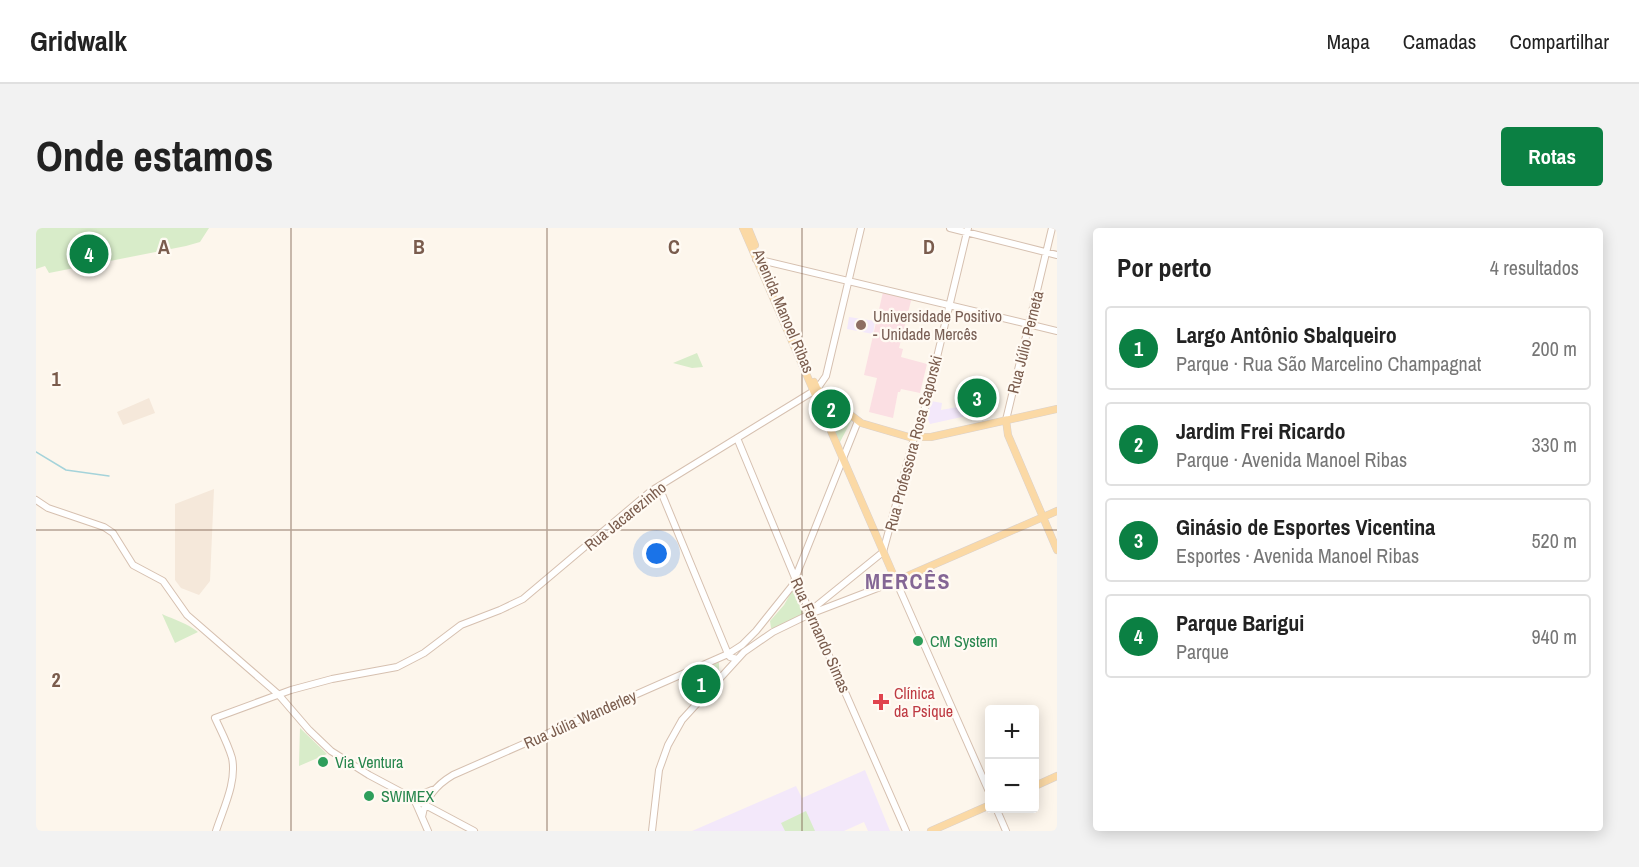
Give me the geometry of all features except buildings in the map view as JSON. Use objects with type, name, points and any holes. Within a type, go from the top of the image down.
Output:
[{"type":"main road","name":"Avenida Manoel Ribas","points":[[743,228],[759,259]]},
{"type":"main road","name":"Avenida Manoel Ribas","points":[[748,228],[815,390],[858,421],[914,438],[932,437],[1057,409]]},
{"type":"main road","points":[[861,228],[826,376],[815,390],[842,457],[985,783]]},
{"type":"main road","points":[[950,228],[967,230],[1057,255]]},
{"type":"main road","name":"Rua Júlio Perneta","points":[[1006,420],[1052,228]]},
{"type":"main road","name":"Rua Professora Rosa Saporski","points":[[884,552],[914,438],[920,428],[967,230]]},
{"type":"main road","points":[[759,259],[1057,331]]},
{"type":"main road","name":"Rua Jacarezinho","points":[[216,831],[231,786],[233,766],[230,751],[215,718],[278,694],[332,679],[392,669],[410,662],[461,624],[500,610],[531,594],[646,495],[815,390]]},
{"type":"main road","points":[[1006,420],[1008,435],[1057,550]]},
{"type":"main road","name":"Rua Júlia Wanderley","points":[[413,798],[434,789],[462,770],[728,654],[742,645],[787,595],[858,421]]},
{"type":"main road","name":"Rua Fernando Simas","points":[[737,438],[810,614],[906,831]]},
{"type":"main road","points":[[659,487],[728,654],[737,659]]},
{"type":"main road","points":[[36,500],[48,508],[104,527],[113,533],[133,565],[163,581],[187,615],[278,694],[309,730],[331,751],[369,775],[474,831]]},
{"type":"main road","points":[[652,831],[660,765],[668,745],[682,720],[737,659],[758,641],[810,614],[896,581],[1057,511]]},
{"type":"main road","points":[[810,614],[815,607],[884,552]]},
{"type":"main road","points":[[789,563],[796,564],[802,561]]},
{"type":"main road","points":[[787,595],[793,595],[805,601]]},
{"type":"main road","points":[[770,615],[766,628],[772,632]]},
{"type":"main road","points":[[719,658],[724,663],[726,671]]},
{"type":"main road","points":[[1039,784],[1057,776]]},
{"type":"main road","name":"Rua Júlia Wanderley","points":[[422,818],[425,804],[434,789]]},
{"type":"main road","points":[[413,798],[429,831]]},
{"type":"main road","points":[[931,831],[985,807]]},
{"type":"main road","points":[[998,813],[1006,831]]},
{"type":"shaded area","points":[[883,292],[912,297],[899,348],[903,349],[901,357],[927,364],[920,393],[901,389],[898,392],[893,418],[869,412],[877,378],[864,375]]},
{"type":"shaded area","name":"Universidade Positivo - Unidade Mercês","points":[[849,317],[875,321],[873,334],[847,329]]},
{"type":"shaded area","points":[[149,398],[155,413],[123,425],[117,412]]},
{"type":"shaded area","points":[[931,401],[942,403],[941,410],[963,406],[966,416],[930,424],[927,417]]},
{"type":"shaded area","points":[[214,489],[210,581],[199,595],[181,588],[175,580],[175,504]]},
{"type":"shaded area","points":[[865,770],[890,831],[868,831],[864,822],[844,831],[692,831],[796,786],[802,798]]},
{"type":"green space","points":[[36,228],[209,228],[200,242],[186,246],[49,273],[45,266],[36,269]]},
{"type":"green space","points":[[697,353],[703,367],[692,368],[673,363]]},
{"type":"green space","points":[[822,396],[851,421],[840,442],[820,397]]},
{"type":"green space","points":[[793,589],[803,614],[774,629],[771,628],[770,621],[784,605]]},
{"type":"green space","points":[[162,614],[185,624],[198,632],[175,643]]},
{"type":"green space","points":[[719,662],[719,671],[699,692],[691,677]]},
{"type":"green space","points":[[300,728],[327,754],[299,766]]},
{"type":"green space","points":[[806,811],[815,831],[785,831],[781,823]]},
{"type":"waterway","points":[[36,452],[66,470],[109,476]]},
{"type":"place","name":"Parque Barigui","points":[[89,254]]},
{"type":"place","name":"Universidade Positivo - Unidade Mercês","points":[[861,325]]},
{"type":"place","name":"Ginásio de Esportes Vicentina","points":[[977,398]]},
{"type":"place","name":"Jardim Frei Ricardo","points":[[831,409]]},
{"type":"place","name":"CM System","points":[[918,641]]},
{"type":"place","name":"Largo Antônio Sbalqueiro","points":[[701,684]]},
{"type":"place","name":"Clínica da Psique","points":[[881,702]]},
{"type":"place","name":"Via Ventura","points":[[323,762]]},
{"type":"place","name":"SWIMEX","points":[[369,796]]},
{"type":"district","name":"MERCÊS","points":[[908,581]]}]
